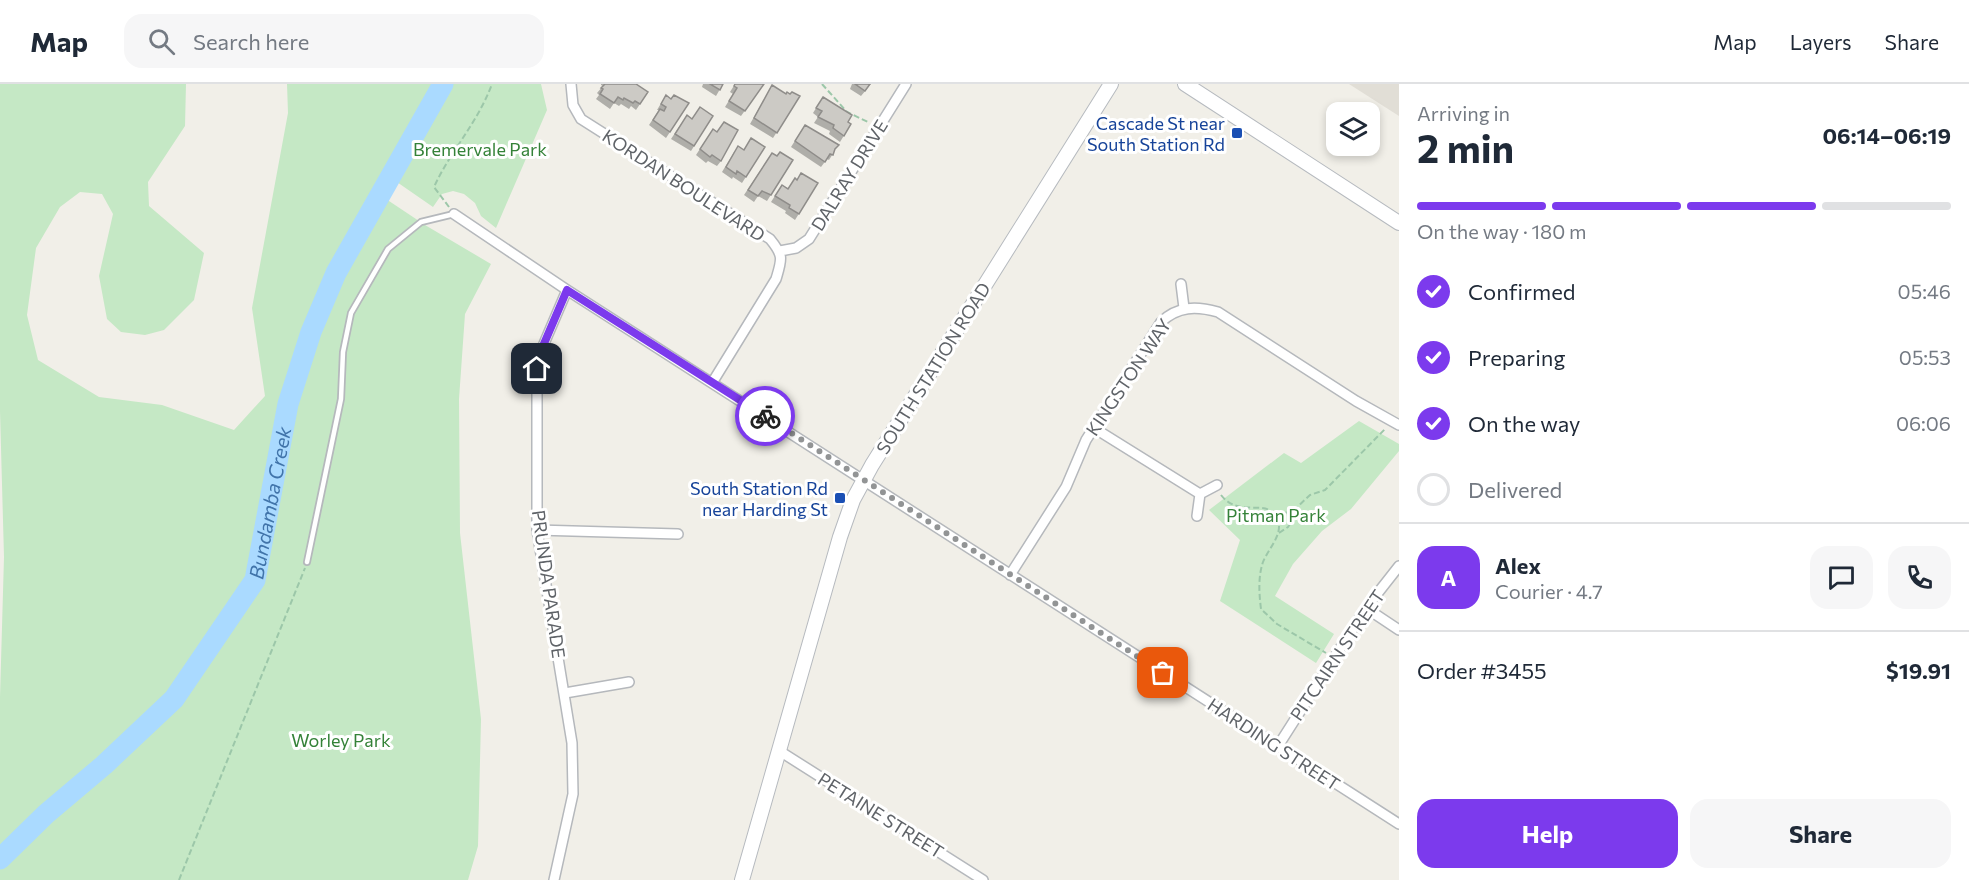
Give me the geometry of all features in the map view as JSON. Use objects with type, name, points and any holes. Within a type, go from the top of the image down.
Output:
[{"type":"main road","name":"SOUTH STATION ROAD","points":[[742,880],[840,537],[853,500],[1111,84]]},
{"type":"main road","points":[[1185,84],[1399,223]]},
{"type":"street","name":"KORDAN BOULEVARD","points":[[571,84],[573,105],[581,119],[770,239],[780,251],[780,264],[776,279],[712,383]]},
{"type":"street","name":"DALRAY DRIVE","points":[[780,251],[796,248],[809,239],[906,84]]},
{"type":"street","name":"HARDING STREET","points":[[454,214],[567,290],[1399,824]]},
{"type":"street","points":[[1181,284],[1184,309]]},
{"type":"street","name":"PRUNDA PARADE","points":[[554,880],[573,794],[572,743],[537,530],[537,369],[540,353],[567,290]]},
{"type":"street","name":"KINGSTON WAY","points":[[1010,575],[1066,487],[1086,440],[1161,322],[1170,314],[1196,307],[1218,312],[1356,401],[1395,423]]},
{"type":"street","points":[[1094,428],[1200,494]]},
{"type":"street","points":[[1200,494],[1217,485]]},
{"type":"street","points":[[1197,516],[1200,494]]},
{"type":"street","points":[[537,530],[678,534]]},
{"type":"street","name":"PITCAIRN STREET","points":[[1278,746],[1366,608],[1399,567]]},
{"type":"street","points":[[1366,608],[1399,630]]},
{"type":"street","points":[[565,693],[628,682]]},
{"type":"street","name":"PETAINE STREET","points":[[778,750],[983,880]]},
{"type":"lane","points":[[307,562],[341,399],[343,352],[351,313],[388,249],[421,222],[454,214]]},
{"type":"path","points":[[454,214],[434,187],[476,119],[492,84]]},
{"type":"path","points":[[822,84],[848,112],[878,127]]},
{"type":"path","points":[[1276,515],[1283,515],[1295,509],[1310,495],[1325,490],[1395,423]]},
{"type":"path","points":[[1200,494],[1217,490],[1226,502],[1233,506],[1245,509],[1260,507],[1270,510],[1276,515],[1279,533]]},
{"type":"path","points":[[1295,509],[1296,515],[1288,527],[1279,533],[1263,562],[1259,588],[1261,609],[1277,624],[1321,649],[1332,659]]},
{"type":"path","points":[[179,880],[307,562]]},
{"type":"shaded area","points":[[1349,84],[1399,84],[1399,116]]},
{"type":"green space","points":[[0,84],[186,84],[185,126],[148,182],[149,206],[204,253],[194,300],[164,330],[145,335],[121,332],[107,319],[99,276],[113,214],[102,194],[80,192],[60,207],[36,248],[27,315],[38,360],[99,397],[162,405],[234,430],[265,396],[252,308],[288,113],[287,84],[541,84],[547,110],[496,228],[481,216],[475,203],[464,194],[453,191],[442,194],[433,207],[394,180],[386,199],[491,264],[465,314],[459,399],[460,533],[481,719],[478,846],[468,880],[0,880],[0,697],[4,557],[0,411]]},
{"type":"green space","name":"Pitman Park","points":[[1359,421],[1399,444],[1399,451],[1351,509],[1322,531],[1293,564],[1275,596],[1334,634],[1316,663],[1220,601],[1240,540],[1209,510],[1284,453],[1301,463]]},
{"type":"building","points":[[605,84],[636,84],[648,92],[640,104],[618,97],[614,103],[600,94]]},
{"type":"building","points":[[710,84],[723,84],[720,90]]},
{"type":"building","points":[[735,84],[764,84],[745,111],[729,101],[737,88]]},
{"type":"building","points":[[855,84],[870,84],[865,91]]},
{"type":"building","points":[[772,85],[786,94],[792,92],[800,96],[777,133],[754,118]]},
{"type":"building","points":[[666,95],[671,99],[674,95],[689,103],[670,132],[653,120],[660,109],[664,111],[666,107],[661,104]]},
{"type":"building","points":[[823,97],[852,115],[848,122],[851,124],[844,136],[833,128],[834,125],[818,117],[822,111],[816,108]]},
{"type":"building","points":[[700,107],[713,116],[694,146],[675,134],[687,115],[692,119]]},
{"type":"building","points":[[724,122],[738,130],[721,161],[712,155],[710,157],[700,149],[713,129],[717,132]]},
{"type":"building","points":[[805,125],[839,145],[825,162],[795,141]]},
{"type":"building","points":[[751,138],[765,147],[746,177],[726,167],[738,146],[744,150]]},
{"type":"building","points":[[780,152],[793,160],[771,195],[762,191],[758,196],[748,190],[772,153],[777,156]]},
{"type":"building","points":[[801,173],[818,183],[799,214],[775,196],[782,185],[788,189]]},
{"type":"waterway","name":"Bundamba Creek","points":[[0,859],[46,814],[104,765],[174,699],[255,580],[288,404],[311,332],[336,273],[443,84]]},
{"type":"way so far","points":[[765,416],[1163,673]]},
{"type":"place","name":"Cascade St near South Station Rd","points":[[1237,133]]},
{"type":"place","name":"South Station Rd near Harding St","points":[[840,498]]},
{"type":"route","points":[[537,369],[540,353],[567,290],[765,416]]},
{"type":"park label","name":"Bremervale Park","points":[[480,149]]},
{"type":"park label","name":"Worley Park","points":[[341,740]]}]
